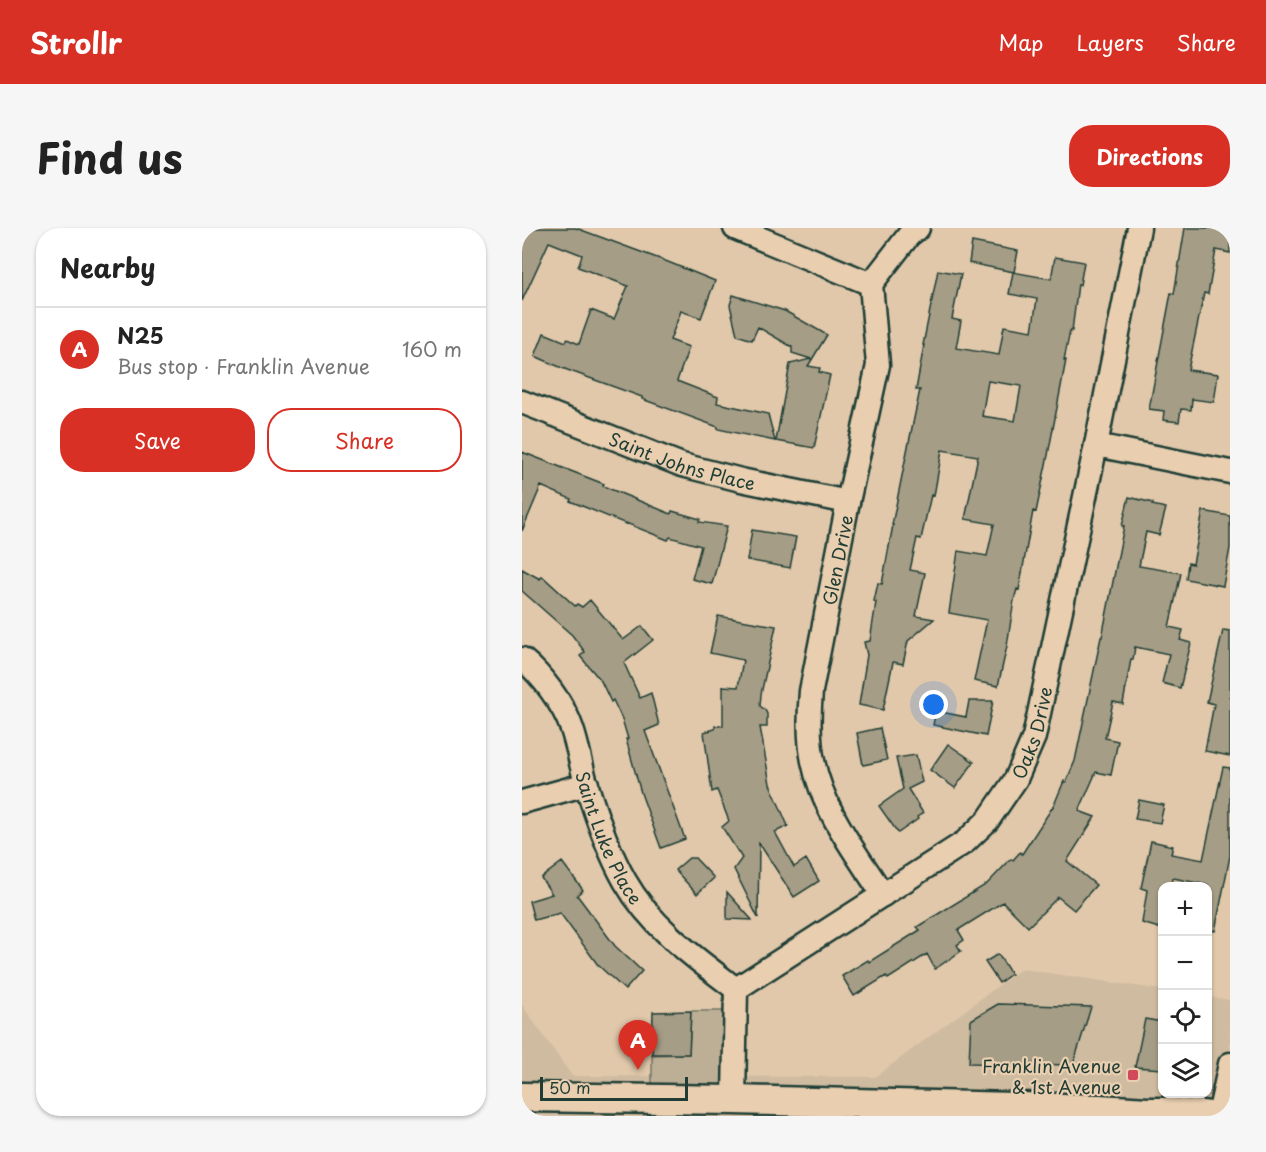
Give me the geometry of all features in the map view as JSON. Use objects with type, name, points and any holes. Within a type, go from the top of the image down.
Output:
[{"type":"main road","points":[[522,1097],[1099,1108],[1210,1116]]},
{"type":"street","points":[[735,228],[871,284],[909,235],[918,228]]},
{"type":"street","name":"Oaks Drive","points":[[736,989],[965,842],[988,820],[1016,779],[1034,737],[1139,228]]},
{"type":"street","name":"Glen Drive","points":[[871,284],[878,365],[811,691],[809,721],[813,761],[825,800],[835,821],[883,895]]},
{"type":"street","name":"Saint Johns Place","points":[[522,402],[682,465],[741,480],[849,502]]},
{"type":"street","points":[[1096,445],[1230,472]]},
{"type":"street","name":"Saint Luke Place","points":[[522,659],[548,685],[565,714],[572,729],[586,784],[601,826],[617,865],[636,899],[684,950],[736,989]]},
{"type":"street","points":[[522,802],[586,784]]},
{"type":"street","points":[[734,1100],[736,989]]},
{"type":"street","points":[[1219,1116],[1230,1064]]},
{"type":"shaded area","points":[[1021,969],[1158,989],[1158,1098],[1212,1098],[1212,998],[1230,1000],[1230,1116],[522,1116],[522,1005],[572,1076],[875,1077]]},
{"type":"shaded area","points":[[691,1011],[736,1011],[734,1100],[652,1099],[652,1055],[689,1054]]},
{"type":"building","points":[[522,228],[576,228],[715,281],[701,318],[681,311],[670,340],[689,347],[677,381],[718,397],[717,403],[768,414],[775,441],[718,429],[718,427],[535,356],[544,333],[566,342],[567,339],[579,344],[591,310],[614,319],[628,286],[578,267],[582,255],[549,242],[522,301]]},
{"type":"building","points":[[1185,228],[1230,228],[1230,253],[1216,250],[1208,294],[1204,293],[1188,370],[1218,374],[1214,402],[1192,399],[1191,410],[1181,409],[1179,422],[1163,420],[1164,411],[1149,409],[1171,293],[1174,294]]},
{"type":"building","points":[[972,242],[1018,251],[1014,272],[969,263]]},
{"type":"building","points":[[1055,257],[1084,262],[1080,285],[1078,284],[1072,331],[1070,331],[1064,360],[1066,360],[1048,455],[1036,512],[1033,511],[998,686],[974,681],[987,620],[949,613],[958,551],[987,556],[994,524],[965,519],[978,456],[942,450],[934,496],[931,495],[921,539],[917,538],[910,570],[925,573],[916,616],[934,619],[908,641],[903,664],[893,662],[883,710],[859,705],[867,655],[864,642],[870,641],[876,602],[874,601],[878,583],[882,584],[920,390],[916,390],[938,270],[961,274],[952,319],[961,321],[956,348],[999,355],[1004,326],[1032,331],[1037,299],[1009,294],[1013,272],[1051,279]],"holes":[[[988,381],[1021,386],[1015,421],[982,416]]]},
{"type":"building","points":[[733,295],[785,311],[827,335],[808,366],[820,368],[819,372],[830,375],[814,448],[776,441],[790,364],[811,359],[792,353],[792,347],[758,327],[752,340],[737,335],[730,305]]},
{"type":"building","points":[[522,452],[604,484],[603,486],[671,514],[672,511],[700,519],[699,522],[727,526],[712,584],[692,579],[701,546],[670,537],[668,540],[570,501],[571,499],[541,486],[522,531]]},
{"type":"building","points":[[1129,497],[1166,508],[1159,535],[1146,532],[1139,566],[1181,573],[1169,627],[1183,630],[1180,640],[1191,643],[1180,688],[1162,683],[1169,654],[1135,647],[1123,704],[1113,702],[1105,738],[1118,741],[1111,775],[1096,772],[1079,811],[1095,817],[1067,861],[1096,885],[1074,910],[1058,897],[1028,927],[1003,902],[958,930],[964,940],[957,945],[961,951],[935,969],[927,954],[888,979],[886,976],[854,996],[842,976],[920,930],[917,927],[987,884],[1011,859],[1013,860],[1020,852],[1022,854],[1054,805],[1075,761]]},
{"type":"building","points":[[1203,511],[1230,516],[1230,548],[1223,586],[1186,579],[1188,563],[1193,564]]},
{"type":"building","points":[[752,530],[796,537],[790,568],[747,560]]},
{"type":"building","points":[[522,569],[540,579],[542,576],[575,606],[577,604],[582,607],[590,600],[623,640],[642,626],[653,640],[624,663],[640,698],[651,693],[659,725],[645,731],[685,839],[661,848],[641,793],[622,719],[613,700],[611,702],[601,681],[580,656],[585,652],[572,635],[522,591]]},
{"type":"building","points":[[718,616],[776,626],[760,706],[767,714],[767,727],[760,727],[770,784],[788,826],[775,832],[794,867],[806,859],[819,881],[794,897],[759,843],[758,918],[734,869],[742,858],[722,827],[729,821],[717,790],[712,792],[704,732],[715,729],[715,726],[723,726],[723,686],[738,687],[743,660],[710,653]]},
{"type":"building","points":[[1223,630],[1230,631],[1230,756],[1205,751],[1214,704],[1207,702]]},
{"type":"building","points":[[969,701],[993,701],[986,736],[933,725],[936,711],[966,717]]},
{"type":"building","points":[[880,728],[887,760],[863,765],[857,733]]},
{"type":"building","points":[[948,744],[974,762],[955,788],[930,770]]},
{"type":"building","points":[[916,755],[922,782],[908,789],[923,813],[898,833],[879,806],[903,789],[896,758]]},
{"type":"building","points":[[1223,767],[1230,768],[1230,856],[1215,931],[1212,931],[1212,882],[1193,882],[1173,878],[1172,882],[1158,882],[1158,928],[1142,923],[1147,890],[1141,888],[1151,841],[1173,846],[1171,854],[1203,860]]},
{"type":"building","points":[[1139,800],[1164,805],[1160,823],[1135,819]]},
{"type":"building","points":[[689,858],[695,858],[714,878],[697,894],[675,870]]},
{"type":"building","points":[[562,862],[583,890],[577,895],[615,946],[642,971],[625,990],[598,965],[560,913],[534,920],[529,901],[552,894],[541,878]]},
{"type":"building","points":[[727,892],[752,920],[727,919]]},
{"type":"building","points":[[998,954],[1011,974],[999,983],[985,962]]},
{"type":"building","points":[[998,1004],[1091,1007],[1073,1065],[969,1063],[971,1020]]},
{"type":"building","points":[[691,1011],[689,1054],[652,1054],[653,1012]]},
{"type":"building","points":[[1145,1019],[1158,1021],[1158,1069],[1135,1067]]},
{"type":"place","name":"N25","points":[[638,1070]]},
{"type":"place","name":"Franklin Avenue & 1st Avenue","points":[[1133,1075]]}]
